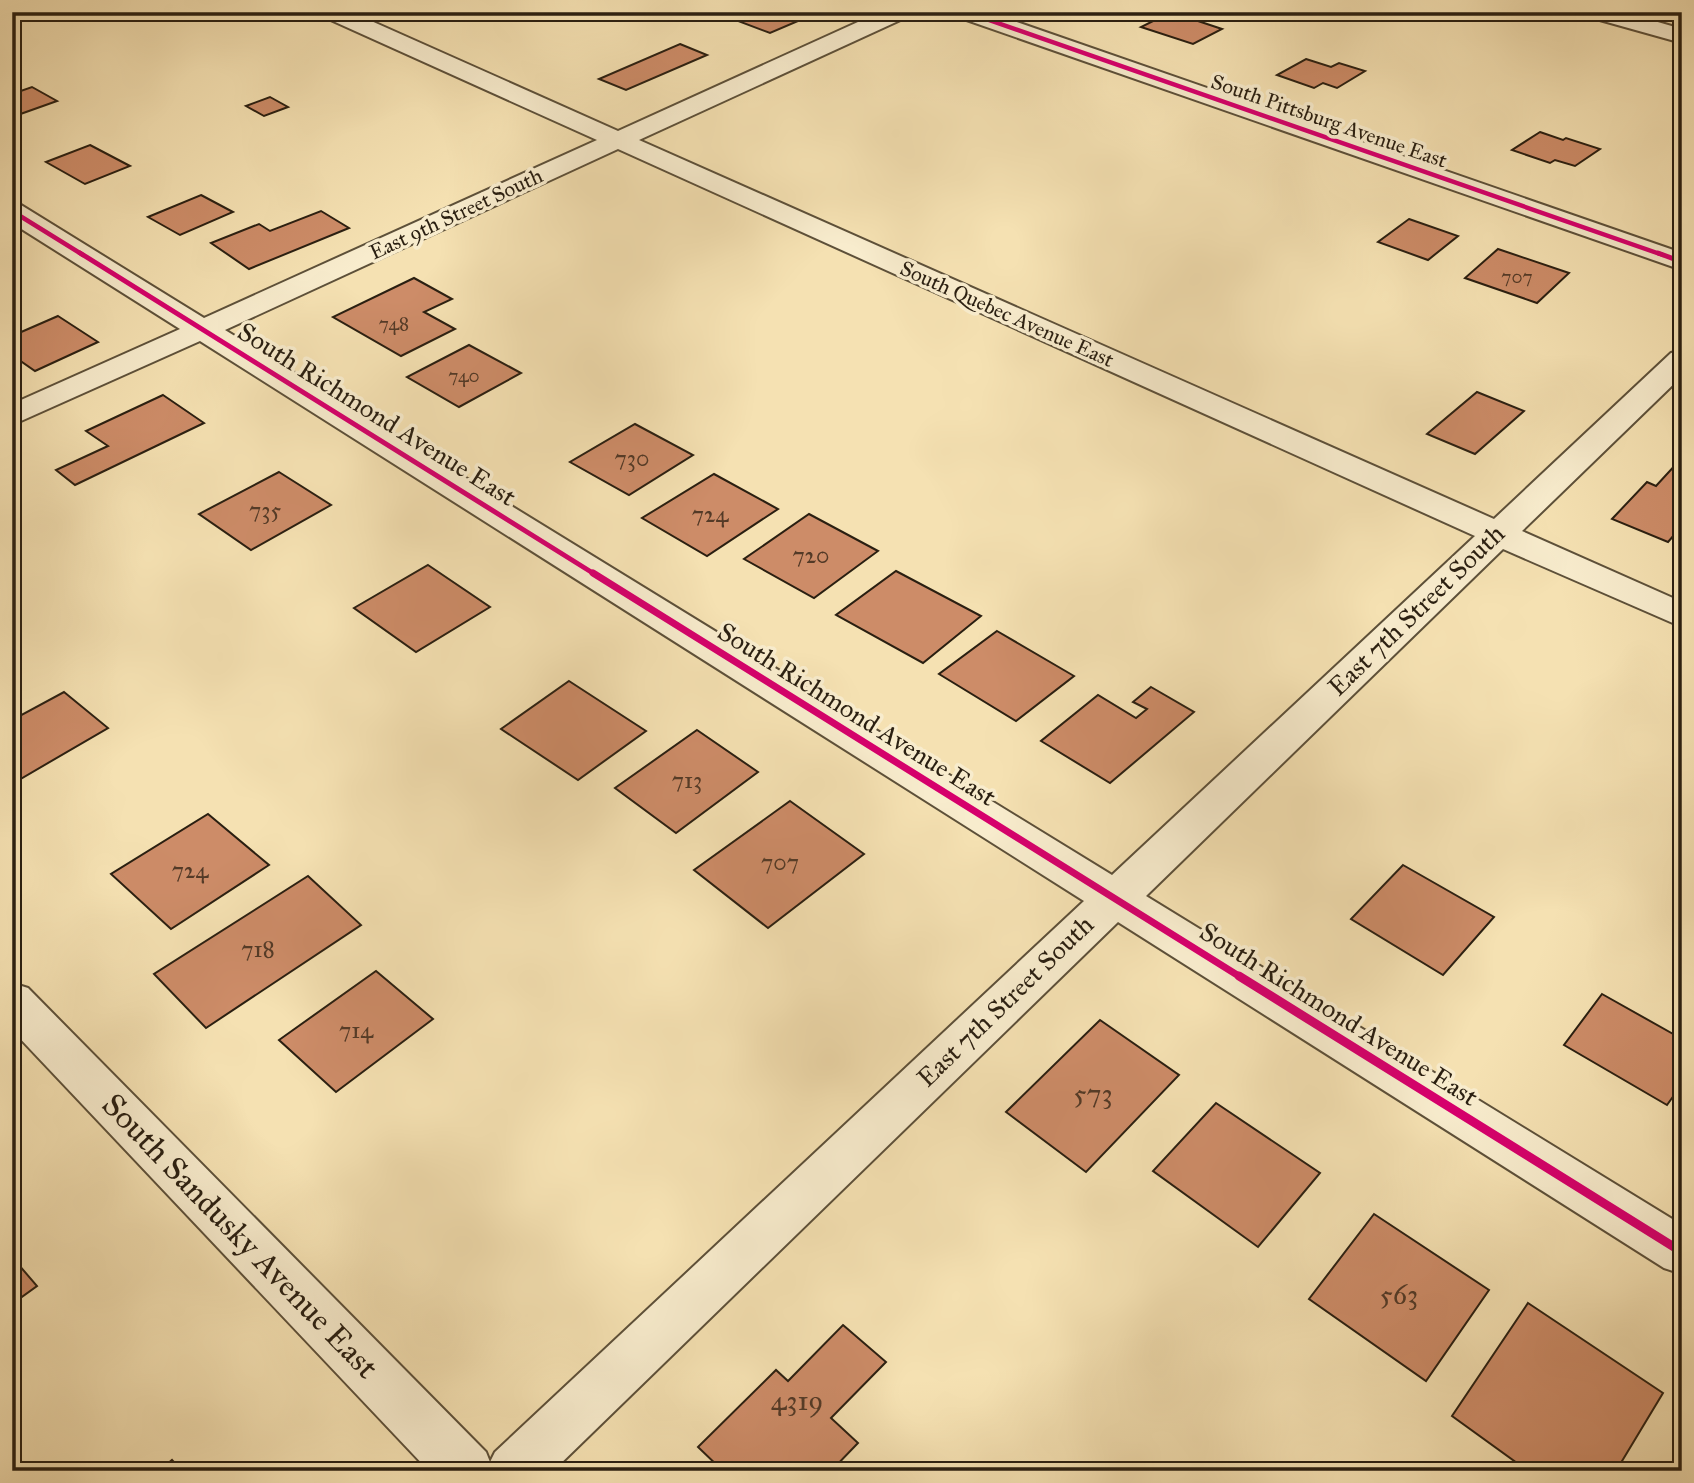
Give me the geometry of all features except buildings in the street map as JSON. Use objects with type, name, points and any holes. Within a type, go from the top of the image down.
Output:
[{"type":"street","name":"South Quebec Avenue East","points":[[332,12],[1682,615]]},
{"type":"street","name":"East 9th Street South","points":[[12,416],[900,12]]},
{"type":"street","name":"South Pittsburg Avenue East","points":[[966,12],[1682,262]]},
{"type":"street","points":[[1597,12],[1682,36]]},
{"type":"street","name":"South Richmond Avenue East","points":[[12,211],[1682,1252]]},
{"type":"street","name":"East 7th Street South","points":[[513,1471],[1112,898],[1682,359]]},
{"type":"street","name":"South Sandusky Avenue East","points":[[12,1001],[467,1471]]},
{"type":"cycle path","points":[[966,12],[1682,262]]},
{"type":"cycle path","points":[[12,211],[1682,1252]]}]
